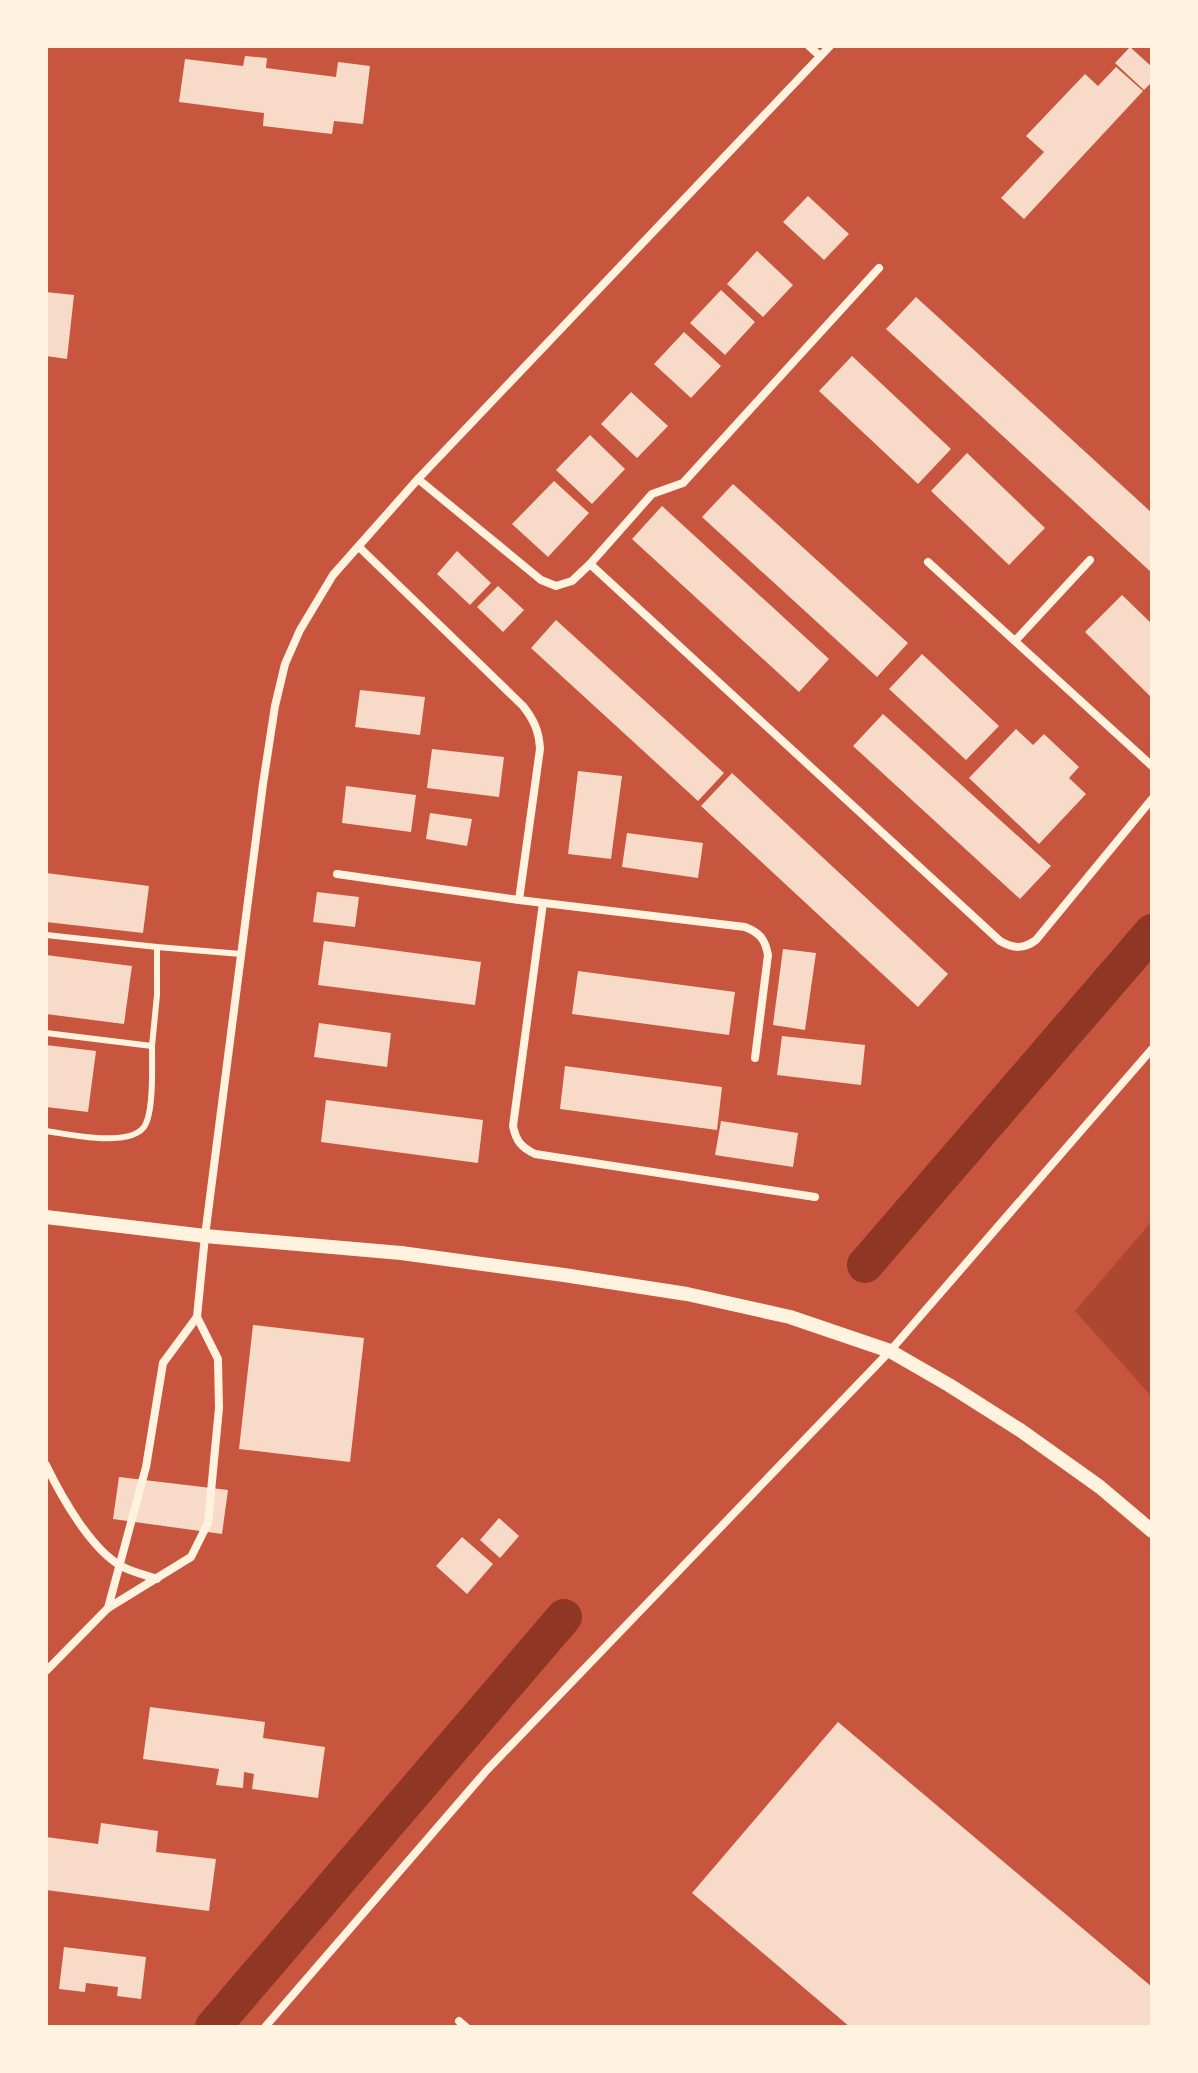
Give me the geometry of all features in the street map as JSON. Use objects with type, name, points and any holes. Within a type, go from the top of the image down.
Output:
[{"type":"street","points":[[809,46],[820,56]]},
{"type":"street","points":[[108,1608],[146,1467],[163,1363],[197,1317],[263,784],[285,664],[300,630],[333,575],[418,479],[830,46]]},
{"type":"street","points":[[418,479],[548,584],[556,586],[572,581],[652,494],[683,483],[879,268]]},
{"type":"street","points":[[359,547],[533,718],[539,733],[540,749],[519,900]]},
{"type":"street","points":[[1015,641],[1090,560]]},
{"type":"street","points":[[928,562],[1152,766]]},
{"type":"street","points":[[590,564],[1009,946],[1018,948],[1036,940],[1152,799]]},
{"type":"street","points":[[337,874],[745,927],[757,932],[766,942],[768,955],[755,1058]]},
{"type":"street","points":[[543,903],[513,1126],[515,1138],[523,1148],[535,1154],[815,1197]]},
{"type":"street","points":[[265,2027],[487,1770],[890,1351],[1152,1049]]},
{"type":"street","points":[[46,1217],[205,1236],[401,1253],[687,1294],[790,1317],[890,1351],[949,1385],[1020,1430],[1100,1487],[1152,1531]]},
{"type":"street","points":[[46,1671],[108,1608],[191,1557],[208,1523],[219,1408],[218,1359],[197,1317]]},
{"type":"street","points":[[46,1465],[57,1488],[92,1540],[120,1565],[157,1579]]},
{"type":"lane","points":[[46,935],[241,954]]},
{"type":"lane","points":[[46,1131],[92,1138],[129,1137],[144,1127],[151,1100],[157,947]]},
{"type":"lane","points":[[46,1033],[152,1046]]},
{"type":"shaded area","points":[[1152,1221],[1152,1397],[1075,1311]]},
{"type":"building","points":[[1130,47],[1152,67],[1152,82],[1144,90],[1115,63]]},
{"type":"building","points":[[245,56],[267,58],[266,68],[336,77],[338,62],[370,66],[363,124],[334,121],[332,134],[263,126],[264,113],[179,102],[185,59],[243,66]]},
{"type":"building","points":[[1116,67],[1143,91],[1024,219],[1001,198],[1044,152],[1026,136],[1085,74],[1098,86]]},
{"type":"building","points":[[808,196],[849,234],[824,260],[783,222]]},
{"type":"building","points":[[757,251],[793,285],[763,317],[727,284]]},
{"type":"building","points":[[721,290],[755,322],[725,355],[690,323]]},
{"type":"building","points":[[46,292],[74,295],[67,359],[46,356]]},
{"type":"building","points":[[916,297],[1152,513],[1152,573],[886,329]]},
{"type":"building","points":[[684,332],[721,366],[691,398],[654,364]]},
{"type":"building","points":[[852,356],[951,449],[918,484],[819,391]]},
{"type":"building","points":[[631,392],[668,426],[637,458],[601,424]]},
{"type":"building","points":[[590,435],[625,469],[592,504],[556,470]]},
{"type":"building","points":[[967,453],[1045,528],[1009,565],[931,491]]},
{"type":"building","points":[[554,481],[589,513],[548,557],[512,524]]},
{"type":"building","points":[[733,484],[908,643],[877,677],[702,517]]},
{"type":"building","points":[[662,506],[829,659],[799,692],[632,539]]},
{"type":"building","points":[[457,551],[491,583],[470,605],[437,574]]},
{"type":"building","points":[[498,586],[524,610],[503,632],[477,607]]},
{"type":"building","points":[[1122,595],[1152,624],[1152,698],[1085,632]]},
{"type":"building","points":[[556,620],[724,773],[698,801],[531,648]]},
{"type":"building","points":[[922,654],[999,726],[966,760],[889,689]]},
{"type":"building","points":[[360,690],[425,697],[420,735],[355,727]]},
{"type":"building","points":[[883,714],[1051,866],[1020,899],[853,746]]},
{"type":"building","points":[[1016,729],[1033,745],[1044,734],[1079,767],[1069,778],[1086,794],[1039,844],[969,778]]},
{"type":"building","points":[[432,749],[504,757],[499,797],[427,788]]},
{"type":"building","points":[[578,771],[622,776],[611,859],[568,854]]},
{"type":"building","points":[[732,773],[948,974],[918,1007],[701,806]]},
{"type":"building","points":[[346,786],[416,795],[411,832],[342,823]]},
{"type":"building","points":[[430,813],[472,819],[467,846],[426,839]]},
{"type":"building","points":[[627,833],[703,843],[698,878],[622,867]]},
{"type":"building","points":[[46,873],[149,886],[143,933],[46,922]]},
{"type":"building","points":[[317,892],[359,897],[355,927],[313,922]]},
{"type":"building","points":[[324,941],[481,962],[475,1005],[318,985]]},
{"type":"building","points":[[783,949],[816,953],[805,1030],[773,1025]]},
{"type":"building","points":[[46,955],[132,966],[124,1024],[46,1014]]},
{"type":"building","points":[[578,971],[735,992],[729,1035],[572,1014]]},
{"type":"building","points":[[319,1023],[391,1033],[387,1067],[314,1057]]},
{"type":"building","points":[[782,1036],[865,1045],[861,1085],[777,1075]]},
{"type":"building","points":[[46,1045],[96,1051],[88,1112],[46,1107]]},
{"type":"building","points":[[565,1066],[722,1087],[717,1130],[560,1109]]},
{"type":"building","points":[[326,1100],[483,1120],[478,1163],[321,1142]]},
{"type":"building","points":[[721,1121],[798,1133],[793,1167],[715,1155]]},
{"type":"building","points":[[253,1325],[364,1338],[350,1462],[239,1449]]},
{"type":"building","points":[[119,1477],[228,1490],[222,1534],[113,1519]]},
{"type":"building","points":[[499,1518],[519,1536],[500,1558],[480,1540]]},
{"type":"building","points":[[462,1537],[493,1564],[467,1594],[436,1566]]},
{"type":"building","points":[[150,1707],[265,1722],[263,1738],[325,1747],[318,1798],[252,1789],[254,1774],[244,1772],[243,1788],[216,1785],[219,1769],[143,1759]]},
{"type":"building","points":[[838,1722],[1152,1987],[1152,2027],[850,2027],[692,1893]]},
{"type":"building","points":[[101,1823],[158,1831],[156,1852],[216,1859],[209,1911],[46,1890],[46,1837],[98,1844]]},
{"type":"building","points":[[64,1947],[146,1957],[141,1999],[117,1996],[118,1987],[86,1983],[85,1992],[59,1989]]},
{"type":"waterway","points":[[865,1265],[1152,932]]},
{"type":"waterway","points":[[213,2027],[564,1617]]}]
